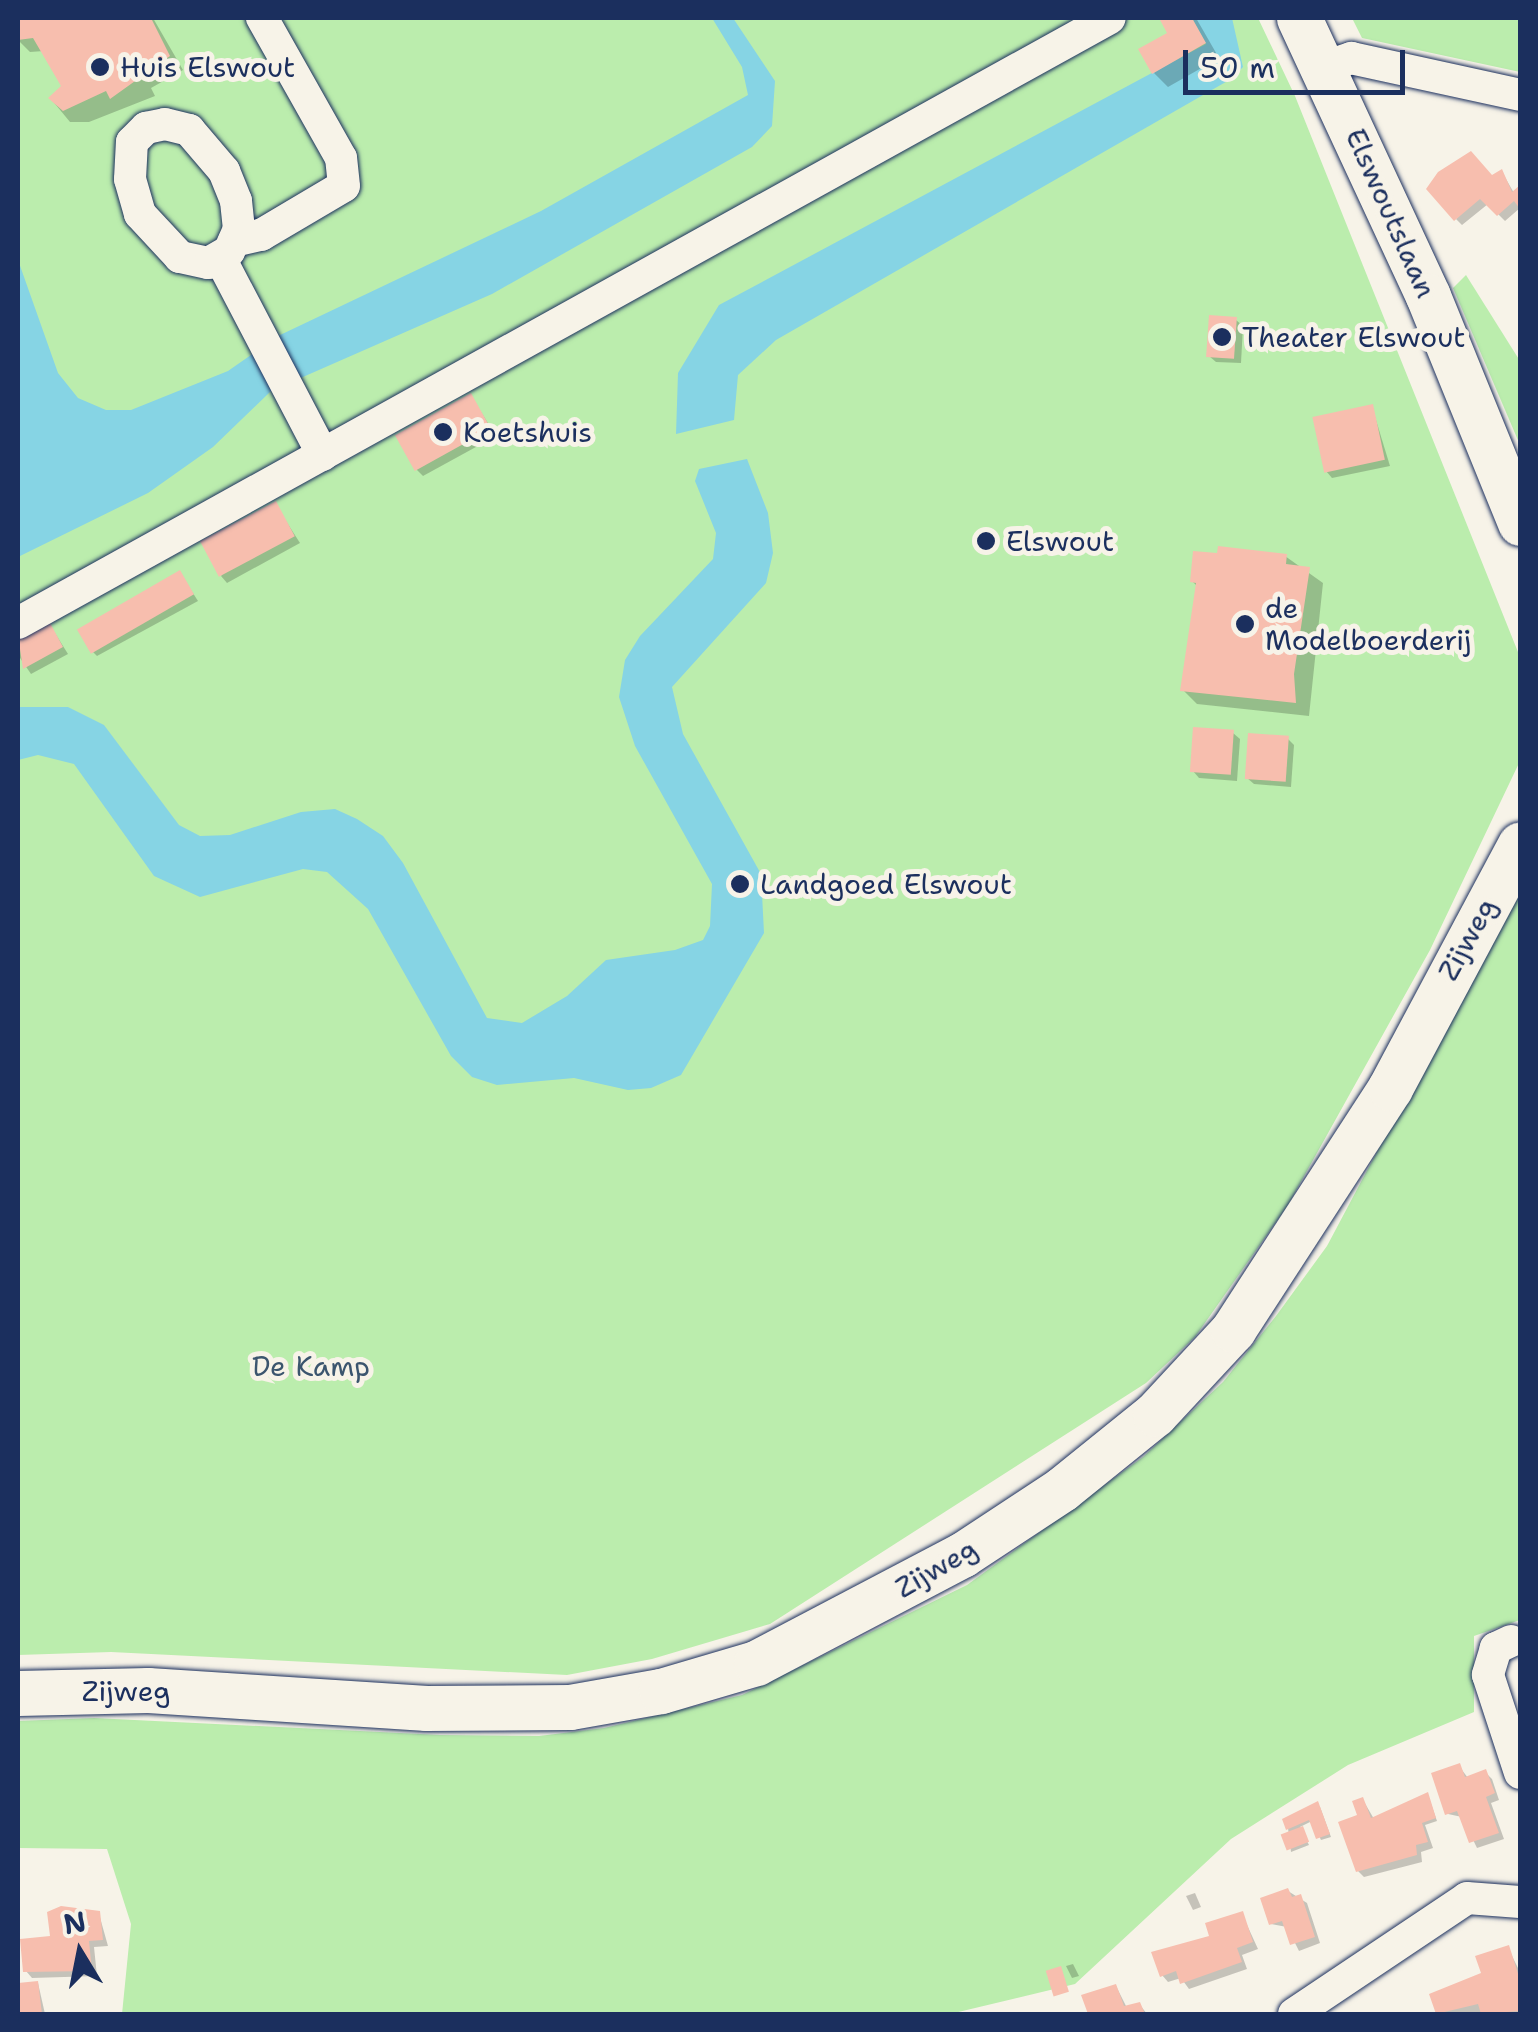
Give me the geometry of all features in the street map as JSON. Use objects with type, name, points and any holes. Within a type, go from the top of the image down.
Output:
[{"type":"street","points":[[262,18],[341,158],[344,186],[261,235],[227,250],[266,343],[323,456]]},
{"type":"street","points":[[18,623],[1110,18]]},
{"type":"street","name":"Elswoutslaan","points":[[1298,18],[1326,67],[1520,523]]},
{"type":"street","points":[[1326,67],[1351,58],[1520,95]]},
{"type":"street","name":"Zijweg","points":[[18,1693],[148,1690],[426,1708],[570,1707],[660,1691],[756,1664],[962,1555],[1062,1488],[1155,1414],[1234,1330],[1390,1088],[1520,845]]},
{"type":"street","points":[[1511,1640],[1496,1648],[1488,1675],[1520,1772]]},
{"type":"street","points":[[1294,2014],[1466,1898],[1520,1902]]},
{"type":"green space","name":"Landgoed Elswout","points":[[18,18],[1258,18],[1295,96],[1520,657],[1520,761],[1430,950],[1288,1205],[1195,1337],[1146,1383],[770,1624],[652,1659],[567,1675],[111,1652],[18,1655]]},
{"type":"green space","points":[[1352,18],[1520,18],[1520,72],[1362,38]]},
{"type":"green space","points":[[1466,275],[1520,361],[1520,445],[1453,288]]},
{"type":"green space","points":[[1520,882],[1520,1620],[1474,1636],[1474,1712],[1348,1765],[1231,1839],[1075,1984],[950,2014],[122,2014],[131,1924],[107,1849],[18,1848],[18,1721],[94,1718],[440,1735],[539,1736],[604,1728],[742,1695],[967,1585],[1143,1457],[1223,1382],[1276,1316],[1327,1246]]},
{"type":"water","points":[[712,18],[733,18],[775,81],[772,126],[752,147],[492,294],[271,391],[213,447],[148,493],[18,557],[18,260],[58,373],[78,398],[106,410],[131,410],[228,371],[278,336],[541,211],[748,95],[742,67]]},
{"type":"water","points":[[1192,18],[1232,18],[1243,67],[1231,79],[776,340],[738,375],[734,420],[676,434],[678,373],[719,305],[1206,44]]},
{"type":"water","points":[[747,459],[768,513],[773,553],[766,583],[672,687],[683,734],[761,874],[764,933],[681,1075],[651,1088],[628,1090],[574,1078],[497,1085],[472,1077],[451,1056],[368,909],[327,872],[303,869],[200,897],[154,876],[74,764],[38,755],[18,760],[18,707],[68,707],[104,725],[179,825],[200,836],[230,835],[301,812],[335,809],[357,819],[383,836],[403,863],[487,1018],[522,1023],[567,996],[606,960],[675,950],[703,940],[710,926],[712,884],[635,746],[619,697],[625,660],[640,636],[713,559],[716,533],[695,481],[699,469]]},
{"type":"building","name":"Huis Elswout","points":[[18,18],[151,18],[170,56],[110,99],[106,91],[63,111],[48,98],[61,86],[33,38],[18,40]]},
{"type":"building","points":[[1159,18],[1192,18],[1206,43],[1152,74],[1138,49],[1167,33]]},
{"type":"building","points":[[1471,151],[1492,175],[1502,169],[1512,192],[1520,185],[1520,209],[1514,201],[1497,216],[1480,199],[1454,221],[1426,189],[1438,172]]},
{"type":"building","name":"Theater Elswout","points":[[1209,315],[1237,317],[1234,359],[1206,357]]},
{"type":"building","name":"Koetshuis","points":[[471,393],[491,429],[415,471],[395,435]]},
{"type":"building","points":[[1373,404],[1385,460],[1324,473],[1312,417]]},
{"type":"building","points":[[276,501],[295,536],[219,577],[200,541]]},
{"type":"building","name":"de Modelboerderij","points":[[1218,546],[1287,554],[1286,564],[1310,567],[1294,674],[1296,703],[1180,691],[1196,583],[1190,582],[1193,551],[1217,553]]},
{"type":"building","points":[[180,570],[194,594],[91,654],[77,630]]},
{"type":"building","points":[[48,619],[63,647],[23,669],[18,636]]},
{"type":"building","points":[[1193,727],[1234,730],[1231,775],[1190,772]]},
{"type":"building","points":[[1248,733],[1289,736],[1286,782],[1245,779]]},
{"type":"building","points":[[1460,1763],[1465,1777],[1486,1769],[1495,1793],[1486,1797],[1499,1833],[1469,1843],[1457,1811],[1445,1815],[1431,1773]]},
{"type":"building","points":[[1428,1792],[1436,1818],[1422,1823],[1428,1842],[1416,1845],[1417,1855],[1356,1872],[1338,1822],[1357,1815],[1352,1801],[1363,1797],[1371,1818]]},
{"type":"building","points":[[1318,1801],[1330,1834],[1316,1839],[1309,1820],[1286,1830],[1282,1819]]},
{"type":"building","points":[[1303,1826],[1309,1842],[1287,1850],[1281,1835]]},
{"type":"building","points":[[1288,1888],[1292,1897],[1301,1894],[1315,1937],[1290,1945],[1282,1921],[1269,1925],[1260,1898]]},
{"type":"building","points":[[61,1906],[100,1911],[103,1940],[89,1941],[92,1971],[23,1972],[20,1939],[50,1936],[47,1912]]},
{"type":"building","points":[[1243,1911],[1253,1942],[1237,1948],[1242,1962],[1180,1984],[1176,1971],[1160,1977],[1151,1952],[1209,1936],[1205,1923]]},
{"type":"building","points":[[1509,1945],[1520,1980],[1520,2011],[1481,2014],[1478,2004],[1436,2014],[1429,1994],[1481,1973],[1475,1956]]},
{"type":"building","points":[[1061,1966],[1069,1992],[1054,1996],[1046,1971]]},
{"type":"building","points":[[38,1981],[42,2014],[18,2014],[18,1983]]},
{"type":"building","points":[[1116,1984],[1124,2006],[1140,2002],[1145,2014],[1088,2014],[1081,1995]]},
{"type":"place","name":"Huis Elswout","points":[[100,67]]},
{"type":"place","name":"Theater Elswout","points":[[1222,337]]},
{"type":"place","name":"Koetshuis","points":[[443,432]]},
{"type":"place","name":"Elswout","points":[[986,541]]},
{"type":"place","name":"de Modelboerderij","points":[[1245,624]]},
{"type":"place","name":"Landgoed Elswout","points":[[740,884]]},
{"type":"park label","name":"De Kamp","points":[[311,1366]]}]
